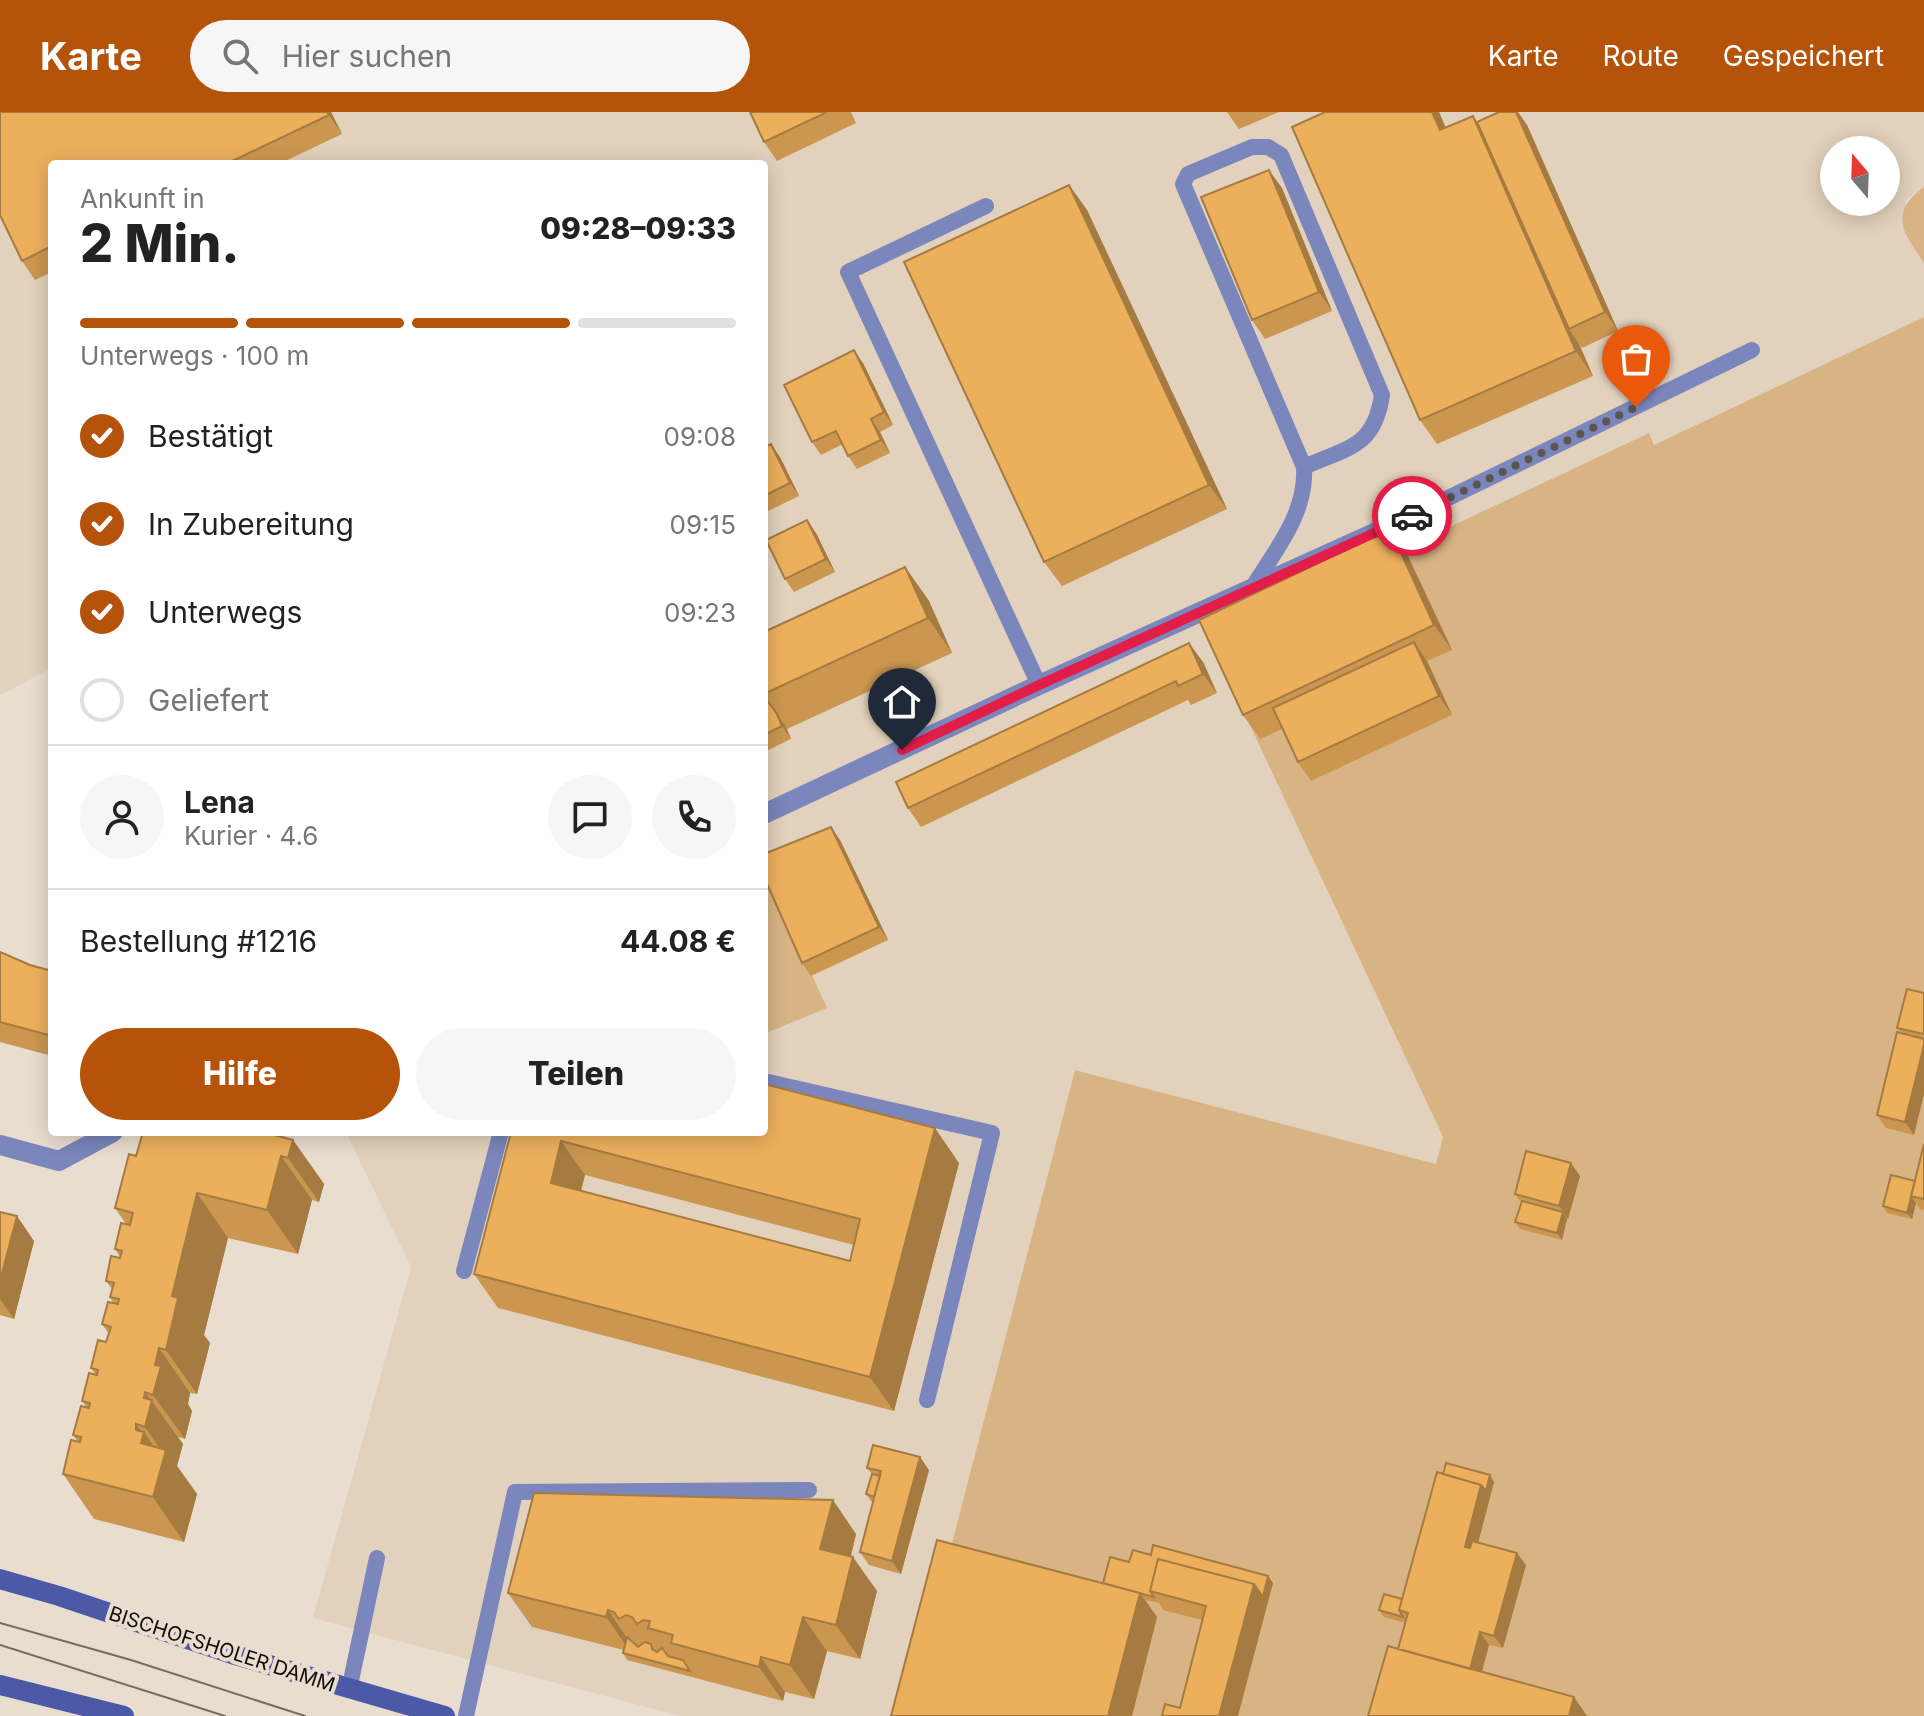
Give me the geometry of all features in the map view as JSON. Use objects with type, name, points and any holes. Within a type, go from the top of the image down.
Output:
[{"type":"main road","name":"BISCHOFSHOLER DAMM","points":[[0,1579],[349,1690],[445,1716]]},
{"type":"main road","points":[[0,1685],[124,1716]]},
{"type":"street","points":[[768,812],[1403,520]]},
{"type":"street","points":[[0,1145],[59,1161],[106,1136]]},
{"type":"lane","points":[[1252,588],[1292,524],[1303,493],[1304,467],[1183,184],[1188,174],[1252,147],[1268,147],[1281,155],[1382,395],[1379,416],[1364,440],[1304,467]]},
{"type":"lane","points":[[986,206],[848,272],[1039,685]]},
{"type":"lane","points":[[1403,520],[1752,350]]},
{"type":"lane","points":[[768,1082],[992,1133],[927,1400]]},
{"type":"lane","points":[[464,1271],[500,1136]]},
{"type":"lane","points":[[466,1716],[515,1492],[809,1490]]},
{"type":"lane","points":[[349,1690],[377,1558]]},
{"type":"shaded area","points":[[0,112],[1924,112],[1924,187],[1906,200],[1906,237],[1924,263],[1924,317],[1654,445],[1648,434],[1210,640],[1443,1137],[1436,1164],[1075,1070],[907,1716],[680,1716],[313,1618],[411,1267],[348,1136],[768,1136],[768,160],[48,160],[48,670],[0,695]]},
{"type":"shaded area","points":[[1924,187],[1924,263],[1905,233],[1903,215],[1913,196]]},
{"type":"shaded area","points":[[1924,317],[1924,1716],[907,1716],[1075,1070],[1436,1164],[1443,1137],[1210,640],[1649,433],[1654,445]]},
{"type":"shaded area","points":[[768,879],[827,1008],[768,1032]]},
{"type":"building","points":[[0,112],[327,112],[329,115],[234,160],[48,160],[48,248],[22,261],[0,215]]},
{"type":"building","points":[[750,112],[827,112],[764,142]]},
{"type":"building","points":[[1325,112],[1432,112],[1440,130],[1473,116],[1576,351],[1420,420],[1292,127]]},
{"type":"building","points":[[1499,112],[1516,112],[1605,312],[1569,329],[1477,122]]},
{"type":"building","points":[[1269,170],[1319,292],[1252,320],[1201,197]]},
{"type":"building","points":[[1069,185],[1209,485],[1044,562],[904,262]]},
{"type":"building","points":[[854,350],[884,412],[871,419],[881,440],[848,456],[836,431],[812,442],[784,385]]},
{"type":"building","points":[[771,444],[790,483],[768,494],[768,446]]},
{"type":"building","points":[[807,520],[826,559],[785,579],[768,539]]},
{"type":"building","points":[[1390,529],[1434,625],[1243,715],[1199,620]]},
{"type":"building","points":[[905,567],[928,618],[768,692],[768,630]]},
{"type":"building","points":[[1414,642],[1439,696],[1298,762],[1273,708]]},
{"type":"building","points":[[1189,643],[1203,674],[1178,686],[1176,681],[908,808],[896,782]]},
{"type":"building","points":[[768,702],[777,714],[782,726],[768,733]]},
{"type":"building","points":[[831,827],[879,927],[802,963],[768,886],[768,852]]},
{"type":"building","points":[[0,952],[48,970],[48,1035],[0,1022]]},
{"type":"building","points":[[1907,989],[1924,993],[1924,1034],[1897,1028]]},
{"type":"building","points":[[1897,1032],[1924,1039],[1905,1122],[1877,1115]]},
{"type":"building","points":[[768,1085],[935,1128],[870,1377],[474,1274],[510,1136],[768,1136]],"holes":[[[561,1141],[860,1219],[850,1261],[551,1183]]]},
{"type":"building","points":[[142,1136],[278,1136],[293,1140],[288,1158],[281,1156],[267,1210],[197,1193],[172,1296],[178,1298],[166,1350],[159,1348],[155,1365],[161,1366],[153,1395],[145,1392],[144,1398],[152,1400],[145,1427],[136,1424],[136,1430],[144,1432],[141,1443],[166,1450],[153,1497],[63,1474],[71,1440],[80,1442],[81,1437],[73,1435],[81,1406],[89,1408],[90,1403],[82,1401],[89,1373],[97,1375],[98,1370],[91,1368],[98,1340],[106,1342],[111,1327],[102,1324],[108,1302],[118,1304],[119,1299],[110,1297],[114,1283],[106,1281],[111,1256],[120,1258],[122,1251],[115,1249],[121,1223],[130,1225],[133,1213],[115,1208],[129,1154],[136,1156]]},
{"type":"building","points":[[1924,1144],[1924,1199],[1911,1196]]},
{"type":"building","points":[[1526,1151],[1571,1163],[1559,1206],[1515,1194]]},
{"type":"building","points":[[1891,1175],[1915,1181],[1907,1213],[1883,1206]]},
{"type":"building","points":[[1522,1201],[1563,1212],[1557,1233],[1515,1222]]},
{"type":"building","points":[[0,1212],[17,1216],[0,1281]]},
{"type":"building","points":[[873,1445],[920,1457],[892,1561],[860,1552],[881,1471],[867,1468]]},
{"type":"building","points":[[1446,1463],[1490,1475],[1486,1491],[1481,1485],[1443,1474]]},
{"type":"building","points":[[1437,1472],[1481,1485],[1465,1547],[1470,1548],[1472,1541],[1517,1553],[1494,1636],[1480,1632],[1470,1669],[1398,1649],[1408,1613],[1399,1610]]},
{"type":"building","points":[[872,1474],[880,1476],[874,1497],[866,1494]]},
{"type":"building","points":[[534,1493],[833,1500],[820,1549],[853,1557],[836,1625],[803,1617],[790,1665],[761,1657],[759,1667],[671,1643],[673,1635],[648,1628],[650,1621],[643,1620],[637,1624],[632,1617],[626,1615],[619,1619],[608,1610],[606,1617],[508,1593]]},
{"type":"building","points":[[937,1540],[1140,1593],[1108,1716],[891,1716]]},
{"type":"building","points":[[1153,1545],[1268,1576],[1263,1597],[1254,1584],[1158,1559],[1150,1591],[1154,1597],[1103,1583],[1110,1557],[1129,1562],[1133,1550],[1151,1555]]},
{"type":"building","points":[[1158,1559],[1254,1584],[1219,1716],[1162,1716],[1165,1704],[1180,1708],[1206,1606],[1150,1591]]},
{"type":"building","points":[[1384,1594],[1402,1599],[1399,1610],[1403,1617],[1379,1610]]},
{"type":"building","points":[[627,1637],[638,1647],[645,1642],[657,1652],[662,1648],[668,1656],[683,1660],[690,1671],[623,1653]]},
{"type":"building","points":[[1388,1646],[1574,1697],[1569,1716],[1368,1716]]},
{"type":"tram line","points":[[0,1623],[131,1660],[305,1716]]},
{"type":"tram line","points":[[0,1645],[225,1716]]},
{"type":"way so far","points":[[1412,516],[1636,407]]},
{"type":"route","points":[[902,750],[1412,516]]}]
